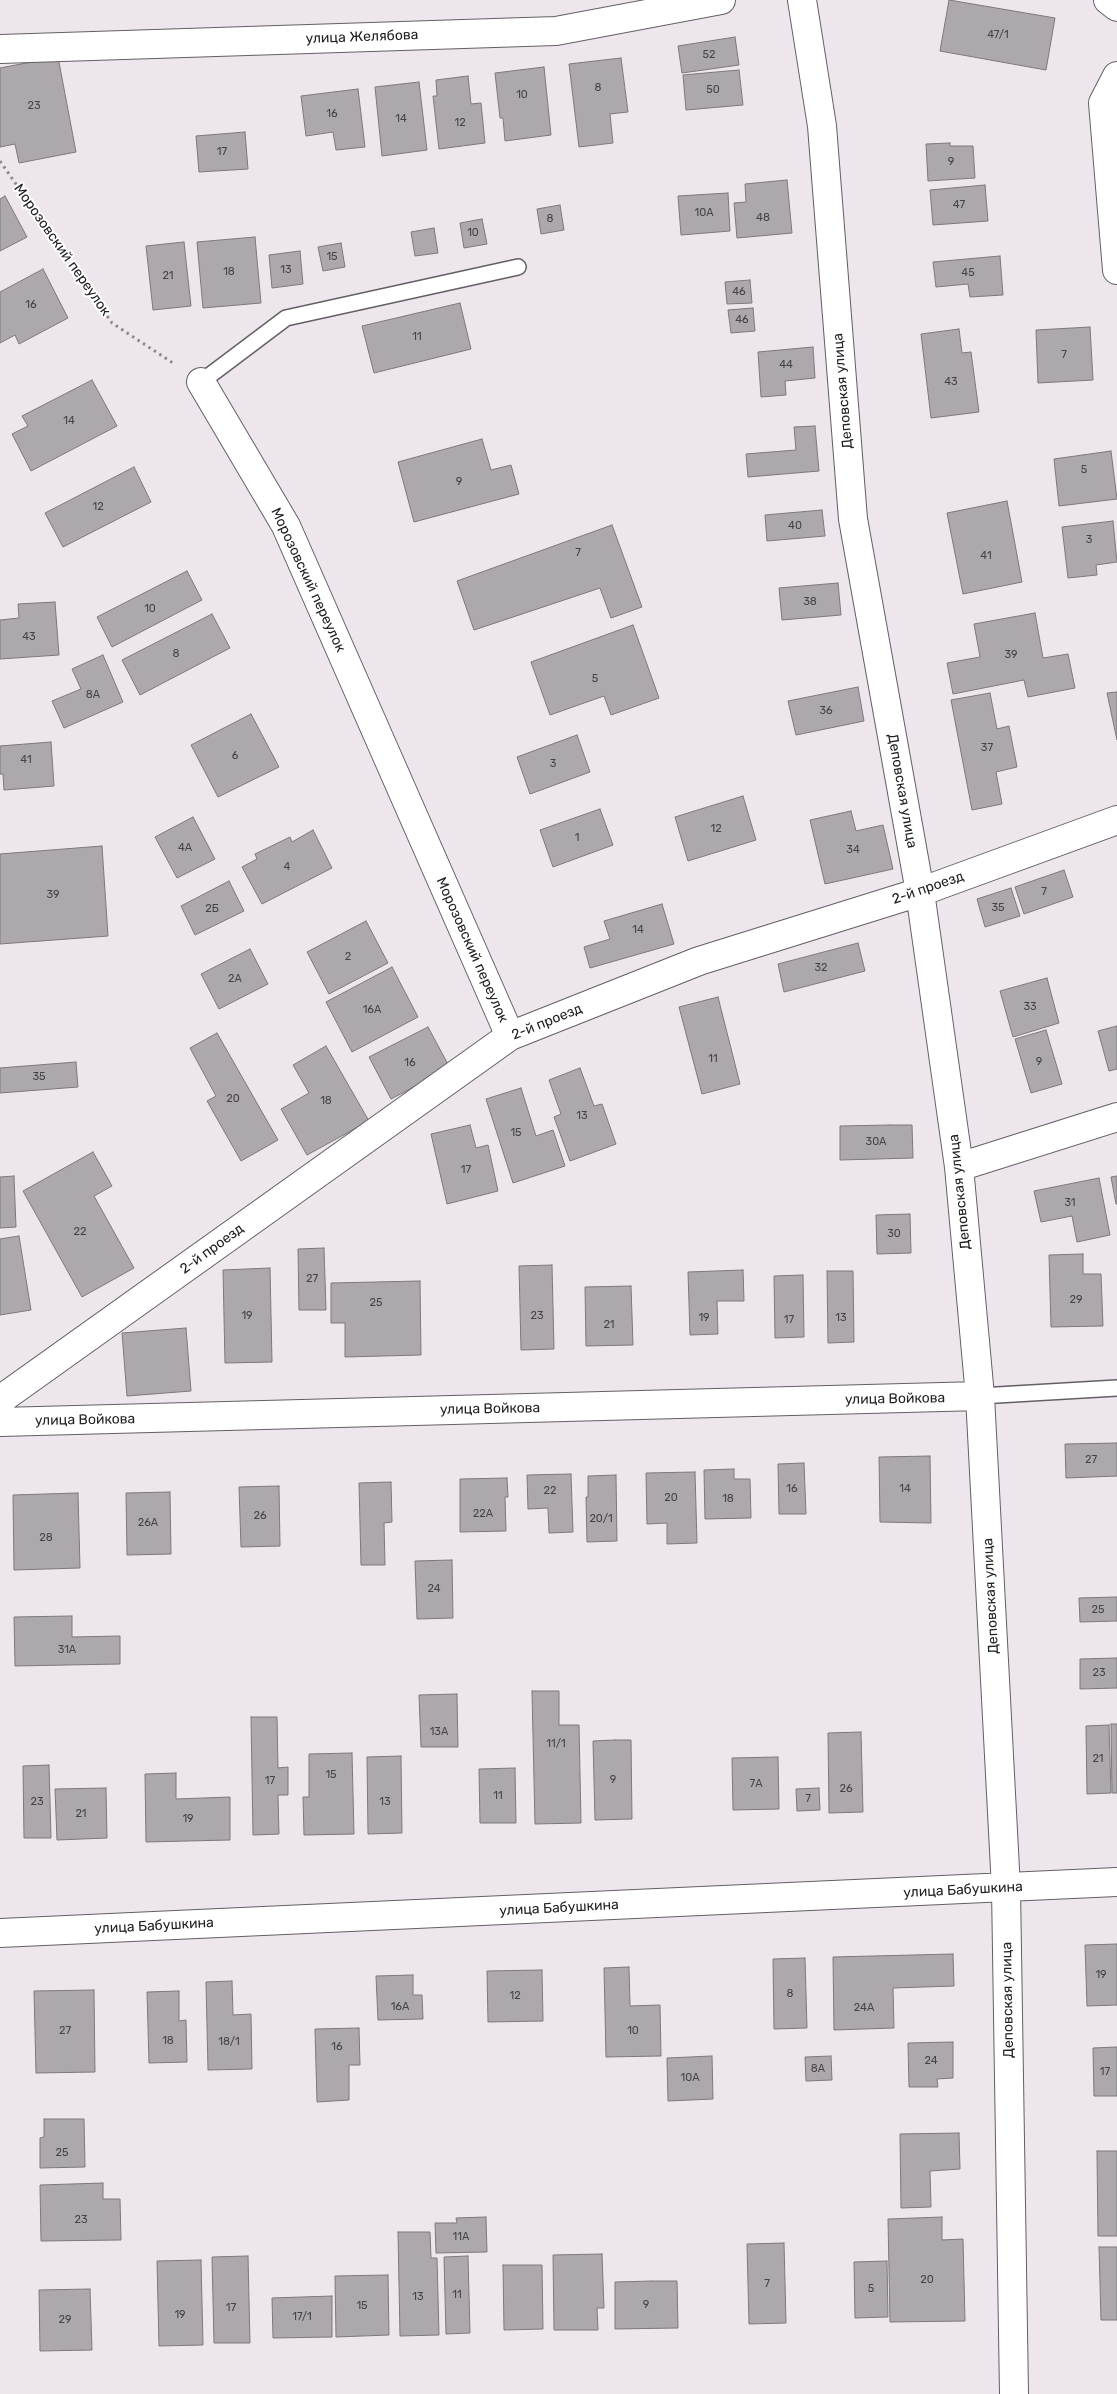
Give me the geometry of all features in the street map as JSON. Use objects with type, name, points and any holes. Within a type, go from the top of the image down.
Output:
[{"type":"street","name":"улица Желябова","points":[[0,49],[556,31],[722,0]]},
{"type":"street","name":"Деповская улица","points":[[802,0],[822,126],[853,518],[920,892],[959,1167],[980,1396],[1006,1888],[1014,2394]]},
{"type":"street","points":[[1108,0],[1117,6]]},
{"type":"street","points":[[1117,76],[1103,103],[1117,270]]},
{"type":"street","name":"Морозовский переулок","points":[[201,382],[286,526],[510,1036]]},
{"type":"street","name":"2-й проезд","points":[[0,1400],[510,1036],[699,961],[920,892],[1117,820]]},
{"type":"street","points":[[959,1167],[1117,1117]]},
{"type":"street","name":"улица Войкова","points":[[0,1422],[980,1396]]},
{"type":"street","name":"улица Бабушкина","points":[[0,1933],[1117,1882]]},
{"type":"lane","points":[[201,382],[286,318],[518,267]]},
{"type":"lane","points":[[980,1396],[1117,1388]]},
{"type":"path","name":"Морозовский переулок","points":[[0,161],[112,323],[201,382]]},
{"type":"building","points":[[949,0],[1055,18],[1046,70],[940,51]]},
{"type":"building","points":[[735,37],[739,65],[682,73],[678,46]]},
{"type":"building","points":[[58,57],[76,152],[19,163],[15,144],[0,147],[0,68]]},
{"type":"building","points":[[621,58],[628,112],[610,114],[613,143],[579,147],[569,64]]},
{"type":"building","points":[[544,67],[551,135],[505,141],[503,118],[500,118],[495,73]]},
{"type":"building","points":[[739,70],[743,105],[686,110],[683,75]]},
{"type":"building","points":[[468,76],[471,104],[481,103],[485,143],[439,149],[433,96],[437,96],[436,80]]},
{"type":"building","points":[[419,82],[427,150],[382,156],[375,87]]},
{"type":"building","points":[[358,89],[365,147],[336,150],[333,132],[306,136],[301,96]]},
{"type":"building","points":[[245,132],[248,169],[199,172],[196,136]]},
{"type":"building","points":[[950,143],[950,146],[973,146],[975,178],[928,181],[926,144]]},
{"type":"building","points":[[787,180],[792,233],[737,238],[734,203],[746,202],[745,184]]},
{"type":"building","points":[[985,185],[988,221],[933,225],[930,190]]},
{"type":"building","points":[[728,193],[730,231],[681,235],[678,196]]},
{"type":"building","points":[[5,196],[27,237],[0,251],[0,199]]},
{"type":"building","points":[[560,205],[564,230],[541,234],[537,209]]},
{"type":"building","points":[[482,219],[487,244],[464,248],[460,223]]},
{"type":"building","points":[[434,228],[438,253],[415,256],[411,232]]},
{"type":"building","points":[[255,237],[261,303],[203,308],[197,242]]},
{"type":"building","points":[[184,242],[191,306],[153,310],[146,246]]},
{"type":"building","points":[[341,243],[345,267],[323,271],[318,247]]},
{"type":"building","points":[[300,251],[303,284],[272,288],[269,255]]},
{"type":"building","points":[[1000,256],[1003,295],[970,297],[968,284],[936,287],[933,262]]},
{"type":"building","points":[[43,269],[68,318],[19,344],[15,335],[0,343],[0,292]]},
{"type":"building","points":[[750,280],[752,303],[727,304],[725,282]]},
{"type":"building","points":[[460,303],[471,349],[374,373],[362,326]]},
{"type":"building","points":[[753,308],[755,331],[731,333],[728,310]]},
{"type":"building","points":[[1090,327],[1093,380],[1038,383],[1036,330]]},
{"type":"building","points":[[959,329],[962,353],[971,352],[979,412],[931,418],[921,334]]},
{"type":"building","points":[[813,347],[815,378],[785,381],[786,395],[761,397],[758,352]]},
{"type":"building","points":[[92,380],[117,426],[31,471],[12,434],[28,426],[22,416]]},
{"type":"building","points":[[815,426],[819,471],[748,477],[746,454],[796,450],[794,427]]},
{"type":"building","points":[[482,439],[491,470],[511,465],[519,494],[414,522],[398,462]]},
{"type":"building","points":[[1111,451],[1117,499],[1059,506],[1054,459]]},
{"type":"building","points":[[134,467],[151,502],[63,547],[45,513]]},
{"type":"building","points":[[1007,501],[1022,582],[963,594],[947,513]]},
{"type":"building","points":[[822,510],[825,536],[767,541],[765,515]]},
{"type":"building","points":[[1113,521],[1117,562],[1096,565],[1097,575],[1068,578],[1062,527]]},
{"type":"building","points":[[612,525],[642,607],[611,618],[600,588],[474,630],[457,581]]},
{"type":"building","points":[[187,571],[202,600],[112,647],[97,617]]},
{"type":"building","points":[[838,583],[841,615],[782,620],[779,588]]},
{"type":"building","points":[[55,602],[59,655],[0,659],[0,620],[19,618],[18,604]]},
{"type":"building","points":[[1035,613],[1043,658],[1068,654],[1075,688],[1028,697],[1024,680],[953,694],[947,663],[980,657],[974,624]]},
{"type":"building","points":[[212,614],[230,648],[140,695],[122,660]]},
{"type":"building","points":[[633,625],[659,698],[611,715],[604,696],[550,715],[531,662]]},
{"type":"building","points":[[103,655],[123,702],[64,728],[52,701],[81,689],[72,669]]},
{"type":"building","points":[[858,687],[864,721],[796,735],[788,701]]},
{"type":"building","points":[[1117,692],[1117,740],[1107,693]]},
{"type":"building","points":[[990,693],[997,729],[1009,726],[1017,767],[996,772],[1002,804],[972,810],[951,700]]},
{"type":"building","points":[[251,714],[279,767],[218,797],[191,745]]},
{"type":"building","points":[[577,735],[590,772],[530,794],[517,757]]},
{"type":"building","points":[[51,742],[54,786],[4,790],[3,774],[0,774],[0,746]]},
{"type":"building","points":[[743,796],[756,840],[688,861],[675,817]]},
{"type":"building","points":[[600,809],[613,845],[553,867],[540,830]]},
{"type":"building","points":[[851,811],[856,831],[883,825],[893,869],[825,884],[810,820]]},
{"type":"building","points":[[193,817],[215,859],[177,878],[155,837]]},
{"type":"building","points":[[313,830],[332,868],[262,904],[242,867],[257,859],[255,854],[290,837],[292,842]]},
{"type":"building","points":[[102,846],[108,936],[0,944],[0,854]]},
{"type":"building","points":[[1064,870],[1073,897],[1024,914],[1015,887]]},
{"type":"building","points":[[229,881],[244,911],[195,935],[181,906]]},
{"type":"building","points":[[1011,888],[1020,916],[985,927],[977,899]]},
{"type":"building","points":[[662,904],[674,944],[590,968],[584,947],[610,939],[604,921]]},
{"type":"building","points":[[366,921],[388,963],[329,994],[307,952]]},
{"type":"building","points":[[858,943],[865,971],[784,992],[778,964]]},
{"type":"building","points":[[250,949],[268,984],[219,1009],[201,974]]},
{"type":"building","points":[[392,967],[418,1017],[352,1052],[326,1002]]},
{"type":"building","points":[[1047,978],[1059,1023],[1013,1037],[1000,991]]},
{"type":"building","points":[[718,997],[740,1084],[702,1094],[679,1007]]},
{"type":"building","points":[[1117,1026],[1117,1069],[1109,1071],[1098,1031]]},
{"type":"building","points":[[428,1027],[450,1068],[391,1099],[369,1057]]},
{"type":"building","points":[[1046,1030],[1062,1084],[1031,1093],[1015,1039]]},
{"type":"building","points":[[217,1033],[278,1140],[241,1161],[207,1101],[216,1096],[190,1048]]},
{"type":"building","points":[[326,1046],[369,1121],[307,1155],[281,1109],[309,1093],[293,1065]]},
{"type":"building","points":[[76,1062],[78,1087],[0,1093],[0,1068]]},
{"type":"building","points":[[580,1068],[594,1106],[602,1104],[616,1144],[570,1161],[554,1117],[561,1114],[549,1080]]},
{"type":"building","points":[[521,1088],[536,1136],[553,1130],[565,1166],[513,1183],[486,1099]]},
{"type":"building","points":[[470,1125],[476,1148],[488,1145],[498,1191],[447,1204],[431,1134]]},
{"type":"building","points":[[912,1125],[913,1158],[840,1160],[840,1126]]},
{"type":"building","points":[[93,1152],[112,1186],[94,1196],[134,1268],[82,1297],[23,1191]]},
{"type":"building","points":[[14,1176],[16,1227],[0,1228],[0,1177]]},
{"type":"building","points":[[1117,1176],[1117,1204],[1116,1204],[1111,1177]]},
{"type":"building","points":[[1099,1178],[1110,1235],[1077,1242],[1072,1216],[1041,1222],[1034,1191]]},
{"type":"building","points":[[910,1214],[911,1253],[877,1254],[876,1215]]},
{"type":"building","points":[[19,1236],[31,1310],[0,1315],[0,1239]]},
{"type":"building","points":[[324,1248],[326,1310],[299,1310],[298,1249]]},
{"type":"building","points":[[1083,1254],[1083,1274],[1101,1274],[1103,1326],[1051,1327],[1049,1255]]},
{"type":"building","points":[[552,1265],[554,1349],[521,1350],[519,1266]]},
{"type":"building","points":[[270,1268],[272,1362],[225,1363],[223,1270]]},
{"type":"building","points":[[743,1270],[744,1301],[717,1301],[718,1334],[690,1335],[688,1272]]},
{"type":"building","points":[[827,1271],[853,1271],[854,1342],[828,1343]]},
{"type":"building","points":[[803,1275],[804,1337],[775,1338],[774,1276]]},
{"type":"building","points":[[420,1281],[421,1355],[345,1357],[345,1323],[331,1323],[331,1283]]},
{"type":"building","points":[[631,1286],[633,1345],[586,1346],[585,1287]]},
{"type":"building","points":[[186,1328],[191,1391],[127,1396],[122,1333]]},
{"type":"building","points":[[1117,1443],[1117,1476],[1066,1478],[1065,1444]]},
{"type":"building","points":[[930,1456],[931,1523],[880,1522],[879,1457]]},
{"type":"building","points":[[804,1463],[806,1514],[779,1514],[778,1464]]},
{"type":"building","points":[[734,1469],[734,1479],[750,1479],[751,1518],[705,1519],[704,1470]]},
{"type":"building","points":[[695,1472],[697,1543],[667,1544],[667,1523],[647,1524],[646,1473]]},
{"type":"building","points":[[571,1474],[573,1532],[549,1533],[548,1508],[528,1509],[527,1475]]},
{"type":"building","points":[[616,1475],[617,1541],[587,1542],[586,1497],[588,1497],[588,1476]]},
{"type":"building","points":[[507,1478],[508,1497],[505,1497],[506,1531],[460,1532],[460,1479]]},
{"type":"building","points":[[391,1482],[392,1522],[384,1523],[385,1565],[361,1565],[359,1483]]},
{"type":"building","points":[[279,1486],[280,1546],[241,1547],[239,1487]]},
{"type":"building","points":[[170,1492],[171,1554],[127,1555],[126,1493]]},
{"type":"building","points":[[78,1493],[80,1568],[14,1570],[13,1495]]},
{"type":"building","points":[[452,1560],[453,1618],[417,1619],[415,1561]]},
{"type":"building","points":[[1117,1597],[1117,1621],[1080,1622],[1079,1598]]},
{"type":"building","points":[[72,1616],[72,1637],[120,1636],[120,1664],[15,1666],[14,1617]]},
{"type":"building","points":[[1117,1658],[1117,1688],[1080,1689],[1080,1659]]},
{"type":"building","points":[[532,1691],[559,1691],[559,1725],[579,1725],[581,1823],[535,1824]]},
{"type":"building","points":[[457,1694],[458,1747],[421,1747],[419,1695]]},
{"type":"building","points":[[251,1717],[277,1717],[278,1768],[288,1767],[288,1795],[278,1795],[279,1834],[253,1835]]},
{"type":"building","points":[[1111,1724],[1117,1724],[1117,1793],[1112,1793]]},
{"type":"building","points":[[1109,1725],[1111,1793],[1087,1794],[1086,1726]]},
{"type":"building","points":[[861,1732],[863,1812],[829,1813],[828,1733]]},
{"type":"building","points":[[631,1740],[632,1819],[595,1820],[593,1741]]},
{"type":"building","points":[[352,1753],[354,1834],[304,1835],[303,1797],[309,1797],[309,1754]]},
{"type":"building","points":[[401,1756],[402,1833],[368,1834],[367,1757]]},
{"type":"building","points":[[778,1757],[779,1809],[733,1810],[732,1758]]},
{"type":"building","points":[[49,1765],[51,1838],[24,1838],[23,1766]]},
{"type":"building","points":[[515,1768],[516,1823],[480,1823],[479,1769]]},
{"type":"building","points":[[176,1773],[176,1799],[230,1797],[230,1840],[146,1842],[145,1774]]},
{"type":"building","points":[[106,1788],[107,1838],[57,1840],[55,1789]]},
{"type":"building","points":[[819,1788],[820,1810],[797,1811],[796,1789]]},
{"type":"building","points":[[1117,1944],[1117,2005],[1087,2006],[1085,1945]]},
{"type":"building","points":[[953,1954],[954,1986],[893,1988],[894,2028],[834,2030],[833,1957]]},
{"type":"building","points":[[805,1958],[807,2028],[774,2029],[773,1959]]},
{"type":"building","points":[[629,1967],[630,2006],[660,2005],[661,2056],[606,2057],[604,1968]]},
{"type":"building","points":[[542,1970],[543,2021],[488,2022],[487,1971]]},
{"type":"building","points":[[413,1975],[413,1995],[422,1995],[423,2019],[378,2020],[376,1976]]},
{"type":"building","points":[[232,1981],[233,2015],[251,2014],[252,2069],[208,2070],[206,1982]]},
{"type":"building","points":[[94,1990],[95,2072],[36,2073],[34,1991]]},
{"type":"building","points":[[179,1991],[179,2021],[186,2020],[187,2062],[149,2063],[147,1992]]},
{"type":"building","points":[[359,2028],[360,2065],[349,2065],[349,2100],[317,2102],[315,2029]]},
{"type":"building","points":[[953,2042],[953,2078],[937,2079],[938,2087],[909,2087],[908,2043]]},
{"type":"building","points":[[1117,2047],[1117,2096],[1094,2096],[1093,2048]]},
{"type":"building","points":[[712,2056],[713,2099],[668,2101],[667,2058]]},
{"type":"building","points":[[831,2056],[832,2080],[806,2081],[805,2057]]},
{"type":"building","points":[[44,2119],[84,2119],[85,2167],[40,2168],[40,2138],[44,2137]]},
{"type":"building","points":[[959,2133],[960,2169],[930,2171],[931,2207],[901,2208],[900,2134]]},
{"type":"building","points":[[1097,2151],[1117,2151],[1117,2236],[1098,2236]]},
{"type":"building","points":[[103,2183],[103,2199],[120,2199],[121,2240],[41,2241],[40,2185]]},
{"type":"building","points":[[486,2217],[487,2252],[436,2253],[435,2223],[457,2223],[456,2218]]},
{"type":"building","points":[[942,2217],[942,2240],[963,2239],[965,2321],[890,2322],[888,2219]]},
{"type":"building","points":[[398,2232],[430,2232],[431,2258],[437,2258],[439,2335],[400,2336]]},
{"type":"building","points":[[784,2243],[786,2323],[749,2324],[747,2244]]},
{"type":"building","points":[[1099,2247],[1117,2247],[1117,2320],[1101,2320]]},
{"type":"building","points":[[602,2254],[604,2308],[597,2308],[598,2330],[554,2330],[553,2255]]},
{"type":"building","points":[[248,2256],[250,2343],[214,2343],[212,2257]]},
{"type":"building","points":[[468,2256],[470,2333],[446,2334],[444,2257]]},
{"type":"building","points":[[201,2260],[203,2345],[159,2346],[157,2261]]},
{"type":"building","points":[[887,2261],[888,2317],[855,2318],[854,2262]]},
{"type":"building","points":[[503,2265],[542,2265],[543,2329],[504,2330]]},
{"type":"building","points":[[388,2275],[389,2335],[336,2337],[335,2276]]},
{"type":"building","points":[[677,2281],[678,2328],[615,2329],[615,2282]]},
{"type":"building","points":[[90,2289],[92,2350],[40,2351],[39,2290]]},
{"type":"building","points":[[332,2296],[332,2337],[273,2338],[272,2298]]}]
